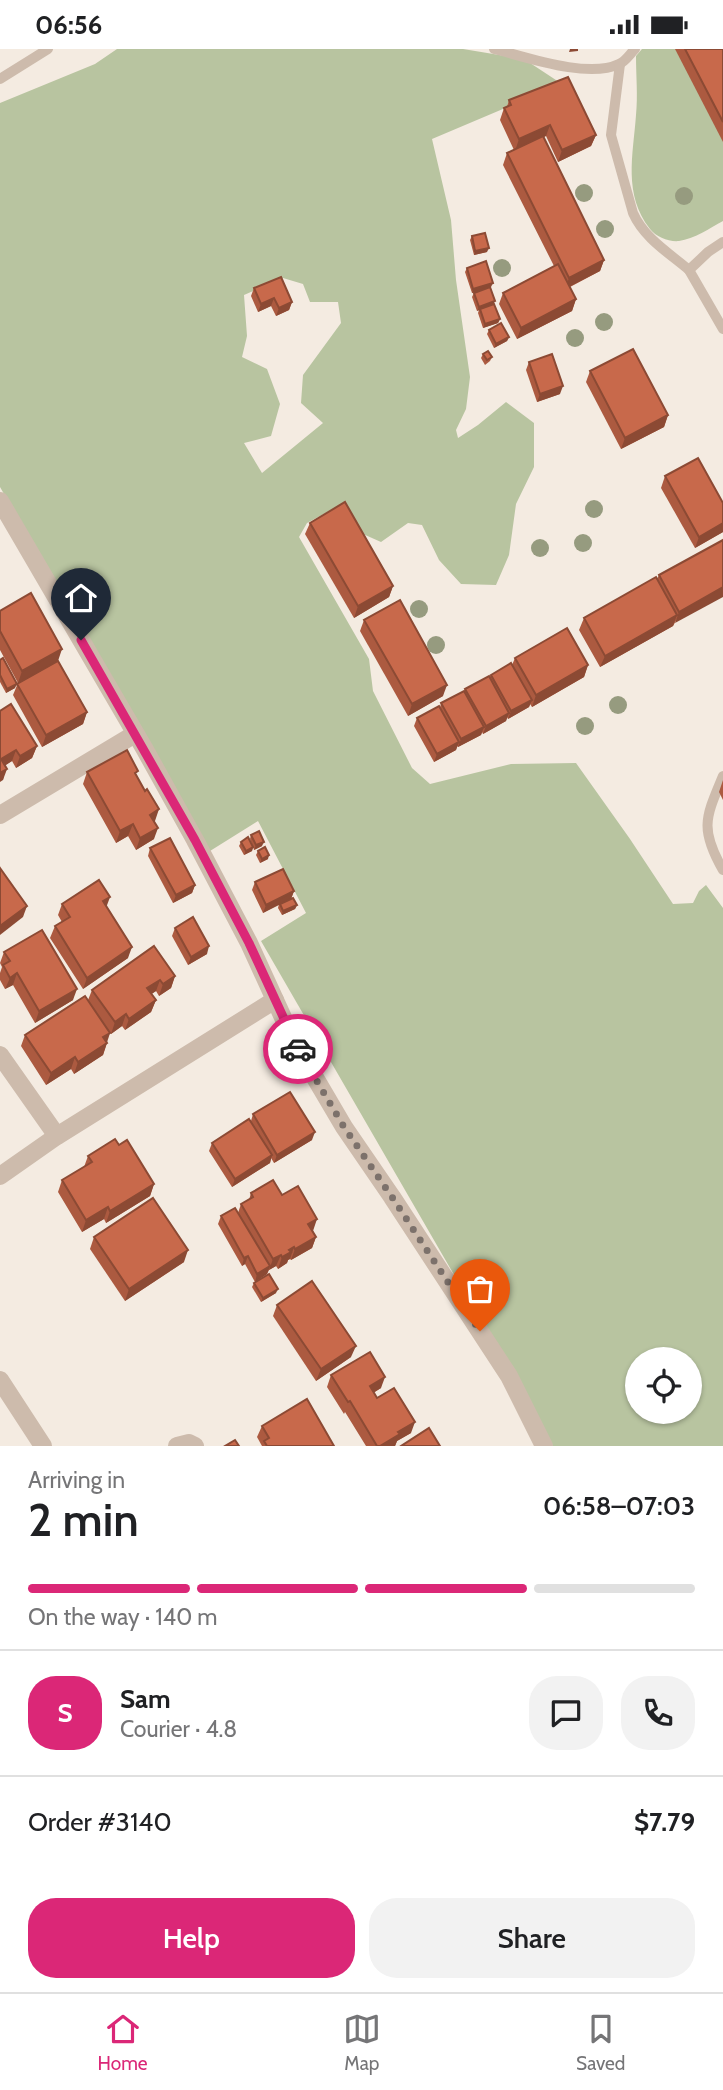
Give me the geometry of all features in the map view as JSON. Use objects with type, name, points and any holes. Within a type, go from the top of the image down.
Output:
[{"type":"street","points":[[0,501],[135,734],[243,931],[291,1035],[344,1127],[509,1375],[544,1446]]},
{"type":"street","points":[[0,815],[135,734]]},
{"type":"street","points":[[0,1176],[57,1136],[275,1000]]},
{"type":"street","points":[[0,1055],[57,1136]]},
{"type":"street","points":[[0,1380],[43,1446]]},
{"type":"street","points":[[177,1446],[189,1443],[195,1446]]},
{"type":"lane","points":[[0,79],[48,49]]},
{"type":"lane","points":[[494,49],[570,68],[599,69],[620,64],[635,49]]},
{"type":"lane","points":[[620,64],[611,135],[633,213],[646,234],[689,270],[723,329]]},
{"type":"lane","points":[[689,270],[723,242]]},
{"type":"lane","points":[[723,776],[707,815],[707,826],[711,846],[723,870]]},
{"type":"green space","points":[[117,49],[463,49],[524,59],[562,84],[432,139],[451,220],[456,280],[470,377],[466,409],[456,430],[458,438],[506,402],[534,423],[534,467],[516,504],[509,555],[496,585],[461,584],[439,560],[422,525],[408,523],[381,542],[363,534],[347,514],[333,509],[307,523],[299,537],[369,659],[373,691],[412,768],[430,784],[511,764],[576,763],[673,904],[693,903],[699,891],[706,885],[723,908],[723,1446],[553,1446],[261,941],[306,913],[258,821],[210,851],[0,487],[0,103],[95,64]],"holes":[[[283,278],[303,284],[310,302],[338,302],[341,323],[303,375],[301,403],[323,423],[262,473],[244,443],[271,436],[280,404],[267,369],[242,357],[247,336],[244,295]]]},
{"type":"green space","points":[[642,49],[723,49],[723,221],[685,240],[671,241],[656,234],[650,229],[636,202],[632,160],[637,101],[636,56]]},
{"type":"building","points":[[685,49],[723,49],[723,122]]},
{"type":"building","points":[[568,77],[596,135],[562,150],[550,125],[519,139],[504,108],[511,105],[509,100]]},
{"type":"building","points":[[543,136],[604,260],[569,278],[507,153]]},
{"type":"building","points":[[485,233],[489,248],[475,251],[472,236]]},
{"type":"building","points":[[486,261],[493,283],[473,289],[467,268]]},
{"type":"building","points":[[558,264],[576,299],[521,328],[503,293]]},
{"type":"building","points":[[281,277],[292,302],[279,308],[274,298],[261,304],[254,288]]},
{"type":"building","points":[[490,287],[495,301],[479,307],[474,293]]},
{"type":"building","points":[[494,304],[500,319],[485,324],[480,309]]},
{"type":"building","points":[[501,323],[509,337],[496,344],[489,330]]},
{"type":"building","points":[[633,349],[668,415],[625,438],[590,371]]},
{"type":"building","points":[[488,351],[492,357],[487,360],[483,354]]},
{"type":"building","points":[[552,354],[563,386],[540,394],[529,362]]},
{"type":"building","points":[[698,458],[723,503],[723,523],[699,537],[665,476]]},
{"type":"building","points":[[345,502],[393,586],[358,606],[310,523]]},
{"type":"building","points":[[723,540],[723,587],[679,612],[659,575]]},
{"type":"building","points":[[656,577],[677,615],[605,656],[584,618]]},
{"type":"building","points":[[31,593],[62,649],[22,671],[0,631],[0,611]]},
{"type":"building","points":[[400,600],[447,685],[412,704],[364,620]]},
{"type":"building","points":[[567,628],[588,665],[536,695],[515,658]]},
{"type":"building","points":[[3,658],[17,684],[7,689],[0,675],[0,660]]},
{"type":"building","points":[[58,661],[87,712],[46,735],[17,684]]},
{"type":"building","points":[[511,663],[532,700],[511,711],[491,675]]},
{"type":"building","points":[[489,676],[509,713],[486,726],[465,689]]},
{"type":"building","points":[[464,691],[484,727],[461,739],[441,703]]},
{"type":"building","points":[[11,704],[37,746],[20,756],[16,750],[1,759],[7,769],[0,773],[0,711]]},
{"type":"building","points":[[439,706],[459,742],[437,754],[417,718]]},
{"type":"building","points":[[127,750],[138,771],[135,773],[159,809],[150,815],[158,828],[140,838],[133,824],[120,831],[87,772]]},
{"type":"building","points":[[259,831],[264,842],[256,845],[251,835]]},
{"type":"building","points":[[248,837],[253,847],[246,851],[241,842]]},
{"type":"building","points":[[170,838],[195,885],[176,895],[150,848]]},
{"type":"building","points":[[265,847],[269,855],[262,859],[258,851]]},
{"type":"building","points":[[0,868],[27,906],[0,926]]},
{"type":"building","points":[[283,869],[294,891],[266,905],[255,882]]},
{"type":"building","points":[[99,880],[110,897],[103,901],[132,947],[87,978],[55,926],[70,917],[62,904]]},
{"type":"building","points":[[293,898],[297,905],[283,911],[280,904]]},
{"type":"building","points":[[193,917],[209,946],[191,957],[175,928]]},
{"type":"building","points":[[42,930],[77,989],[39,1011],[17,973],[10,978],[3,965],[10,961],[4,952]]},
{"type":"building","points":[[154,946],[175,976],[163,984],[160,980],[147,988],[156,1000],[129,1019],[126,1014],[115,1022],[92,990]]},
{"type":"building","points":[[85,996],[110,1033],[103,1037],[107,1043],[78,1062],[75,1057],[51,1073],[25,1035]]},
{"type":"building","points":[[290,1092],[315,1132],[277,1155],[253,1114]]},
{"type":"building","points":[[249,1119],[272,1155],[235,1179],[212,1143]]},
{"type":"building","points":[[115,1139],[119,1145],[127,1140],[154,1184],[110,1211],[108,1207],[86,1220],[62,1180],[92,1162],[88,1156]]},
{"type":"building","points":[[273,1180],[282,1195],[298,1186],[317,1219],[308,1224],[316,1237],[295,1249],[294,1247],[282,1257],[281,1255],[273,1259],[241,1204],[253,1197],[251,1193]]},
{"type":"building","points":[[153,1198],[188,1250],[129,1289],[94,1237]]},
{"type":"building","points":[[235,1208],[270,1266],[257,1274],[248,1256],[244,1258],[221,1216]]},
{"type":"building","points":[[269,1274],[278,1289],[263,1298],[254,1283]]},
{"type":"building","points":[[312,1281],[356,1346],[321,1369],[277,1305]]},
{"type":"building","points":[[370,1352],[385,1377],[370,1386],[377,1398],[394,1388],[415,1422],[380,1446],[377,1446],[331,1375]]},
{"type":"building","points":[[307,1399],[334,1446],[267,1446],[264,1441],[269,1438],[262,1426]]},
{"type":"building","points":[[429,1428],[440,1446],[401,1446]]},
{"type":"building","points":[[235,1440],[239,1446],[225,1446]]},
{"type":"way so far","points":[[298,1049],[344,1127],[480,1331]]},
{"type":"route","points":[[81,640],[195,840],[249,943],[298,1049]]}]
